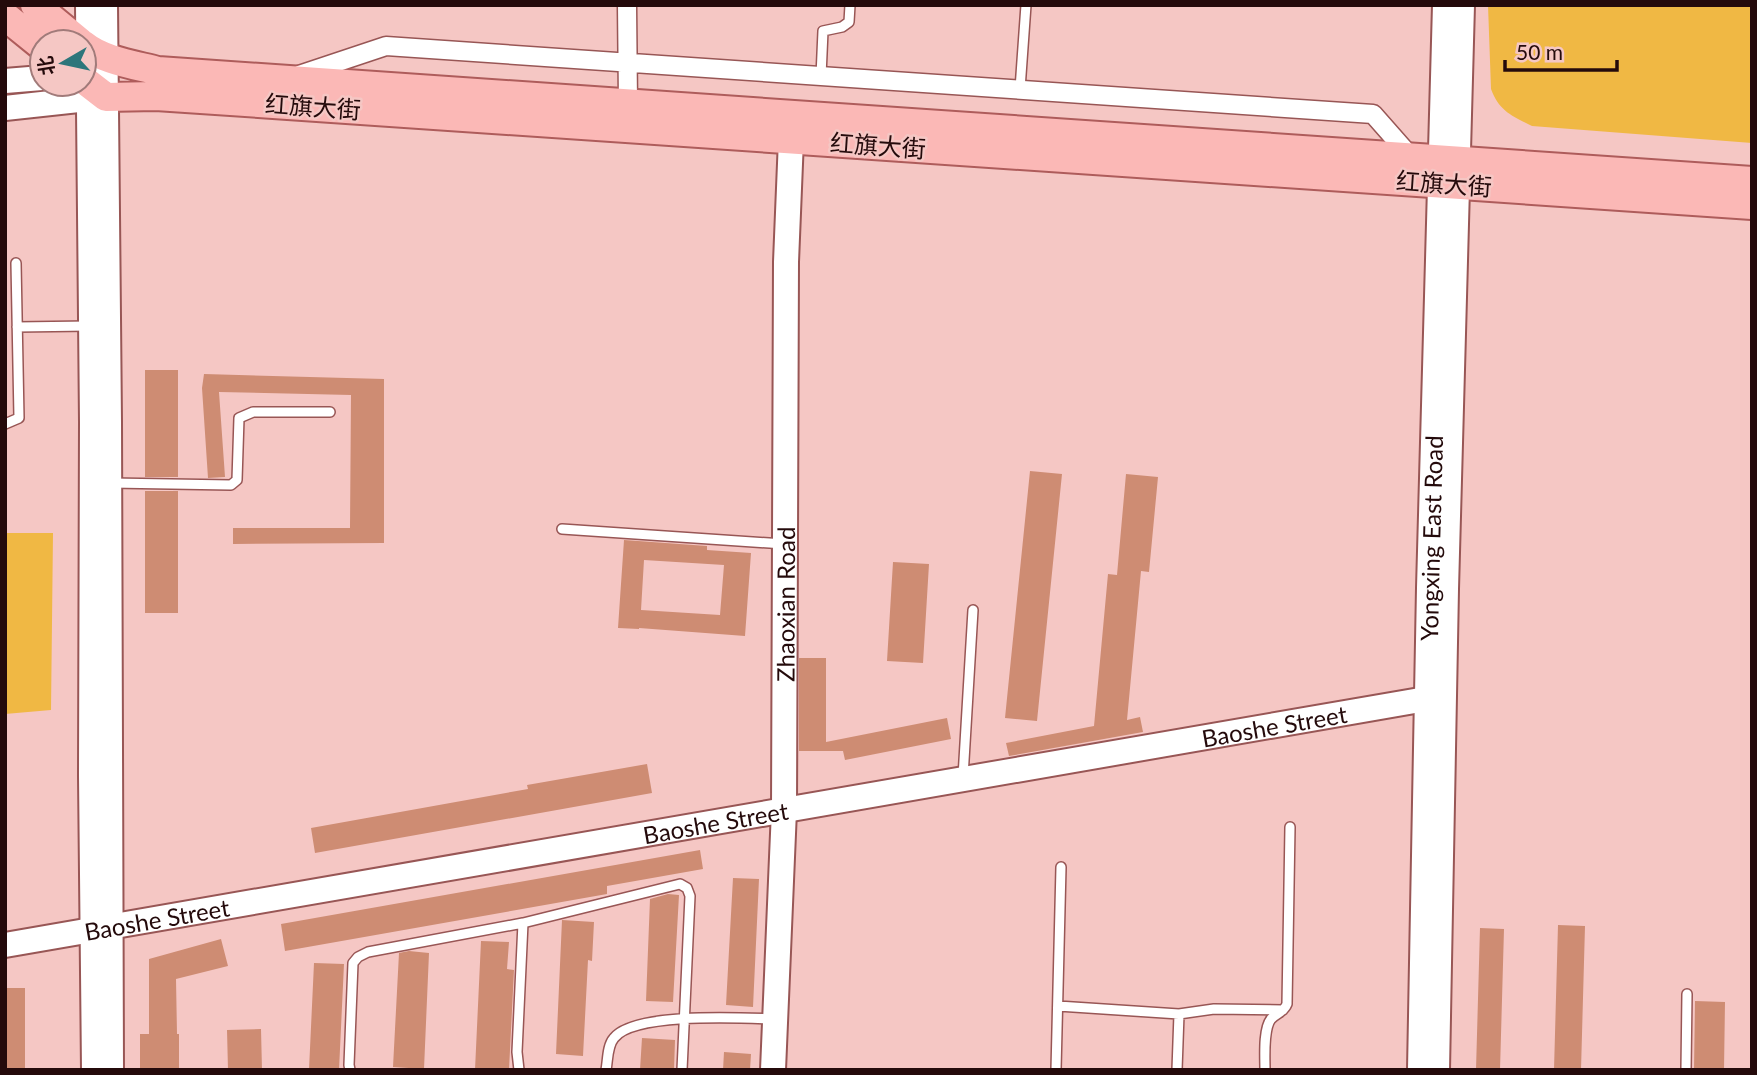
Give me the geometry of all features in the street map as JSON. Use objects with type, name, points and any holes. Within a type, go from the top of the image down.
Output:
[{"type":"main road","points":[[35,5],[55,28]]},
{"type":"main road","points":[[88,5],[89,28]]},
{"type":"main road","points":[[98,40],[106,5]]},
{"type":"main road","name":"Yongxing East Road","points":[[1437,1070],[1446,589],[1449,171],[1445,5]]},
{"type":"main road","name":"Yongxing East Road","points":[[1420,1070],[1426,699],[1449,171],[1462,5]]},
{"type":"main road","points":[[5,16],[28,35]]},
{"type":"main road","name":"红旗大街","points":[[98,71],[158,71],[1410,156],[1449,171],[1752,205]]},
{"type":"main road","name":"红旗大街","points":[[98,74],[156,96],[791,139],[1449,171],[1752,181]]},
{"type":"main road","points":[[5,81],[28,79]]},
{"type":"main road","name":"红旗大街","points":[[5,108],[28,98]]},
{"type":"main road","points":[[91,98],[91,326],[101,928],[111,1070]]},
{"type":"main road","points":[[92,98],[109,483],[101,928],[93,1070]]},
{"type":"main road","name":"Zhaoxian Road","points":[[774,1070],[784,810],[786,262],[791,139]]},
{"type":"main road","name":"Baoshe Street","points":[[5,945],[1426,699]]},
{"type":"street","points":[[627,5],[628,103]]},
{"type":"street","points":[[285,80],[386,46],[628,62],[1373,114],[1410,156]]},
{"type":"lane","points":[[821,76],[823,31],[842,27],[849,22],[850,5]]},
{"type":"lane","points":[[1020,89],[1026,5]]},
{"type":"lane","points":[[5,424],[19,418],[16,263]]},
{"type":"lane","points":[[17,327],[91,326]]},
{"type":"lane","points":[[109,483],[231,485],[237,480],[239,418],[253,412],[330,412]]},
{"type":"lane","points":[[562,529],[786,544]]},
{"type":"lane","points":[[963,779],[973,610]]},
{"type":"lane","points":[[1265,1070],[1266,1028],[1271,1018],[1287,1004],[1290,827]]},
{"type":"lane","points":[[1056,1070],[1061,867]]},
{"type":"lane","points":[[350,1070],[353,963],[358,957],[368,952],[523,923],[680,884],[687,888],[690,896],[682,1070]]},
{"type":"lane","points":[[519,1070],[517,1052],[523,923]]},
{"type":"lane","points":[[1686,1070],[1687,994]]},
{"type":"lane","points":[[1058,1006],[1179,1014],[1214,1009],[1283,1010]]},
{"type":"lane","points":[[1177,1070],[1179,1014]]},
{"type":"lane","points":[[606,1070],[614,1038],[623,1030],[640,1024],[709,1018],[775,1019]]},
{"type":"shaded area","points":[[1488,5],[1752,5],[1752,143],[1532,126],[1518,119],[1502,108],[1491,89]]},
{"type":"shaded area","points":[[5,533],[53,533],[51,710],[5,714]]},
{"type":"building","points":[[145,370],[178,370],[178,477],[145,477]]},
{"type":"building","points":[[204,374],[384,379],[384,543],[233,544],[233,528],[350,528],[351,395],[219,392],[225,477],[208,478],[202,388]]},
{"type":"building","points":[[1030,471],[1062,474],[1037,721],[1005,718]]},
{"type":"building","points":[[1126,474],[1158,477],[1149,572],[1141,571],[1127,720],[1140,717],[1143,732],[1009,756],[1006,743],[1094,726],[1108,574],[1117,575]]},
{"type":"building","points":[[145,491],[178,491],[178,613],[145,613]]},
{"type":"building","points":[[624,540],[707,546],[707,550],[751,553],[745,636],[618,628]],"holes":[[[644,560],[724,565],[720,615],[641,610]]]},
{"type":"building","points":[[893,562],[929,564],[923,663],[887,661]]},
{"type":"building","points":[[799,658],[826,658],[826,742],[947,718],[951,739],[845,760],[843,751],[799,751]]},
{"type":"building","points":[[647,764],[652,793],[315,853],[311,828],[528,789],[527,785]]},
{"type":"building","points":[[700,850],[703,869],[607,886],[607,894],[285,951],[281,924]]},
{"type":"building","points":[[733,878],[759,879],[753,1007],[726,1005]]},
{"type":"building","points":[[668,894],[679,895],[673,1002],[646,1001],[650,899]]},
{"type":"building","points":[[562,920],[594,922],[592,961],[588,960],[583,1056],[556,1054]]},
{"type":"building","points":[[1558,925],[1585,926],[1581,1070],[1554,1070]]},
{"type":"building","points":[[1480,928],[1504,929],[1500,1070],[1476,1070]]},
{"type":"building","points":[[221,939],[228,966],[176,979],[179,1068],[140,1068],[140,1034],[149,1034],[149,959]]},
{"type":"building","points":[[481,941],[509,942],[507,969],[514,970],[509,1070],[475,1070]]},
{"type":"building","points":[[399,953],[429,953],[424,1069],[393,1067]]},
{"type":"building","points":[[314,963],[344,964],[339,1070],[309,1070]]},
{"type":"building","points":[[5,988],[25,988],[25,1070],[5,1070]]},
{"type":"building","points":[[1695,1001],[1725,1002],[1724,1070],[1694,1070]]},
{"type":"building","points":[[261,1029],[262,1070],[228,1070],[227,1030]]},
{"type":"building","points":[[642,1038],[675,1040],[674,1070],[640,1070]]},
{"type":"building","points":[[724,1052],[751,1054],[750,1070],[723,1070]]}]
